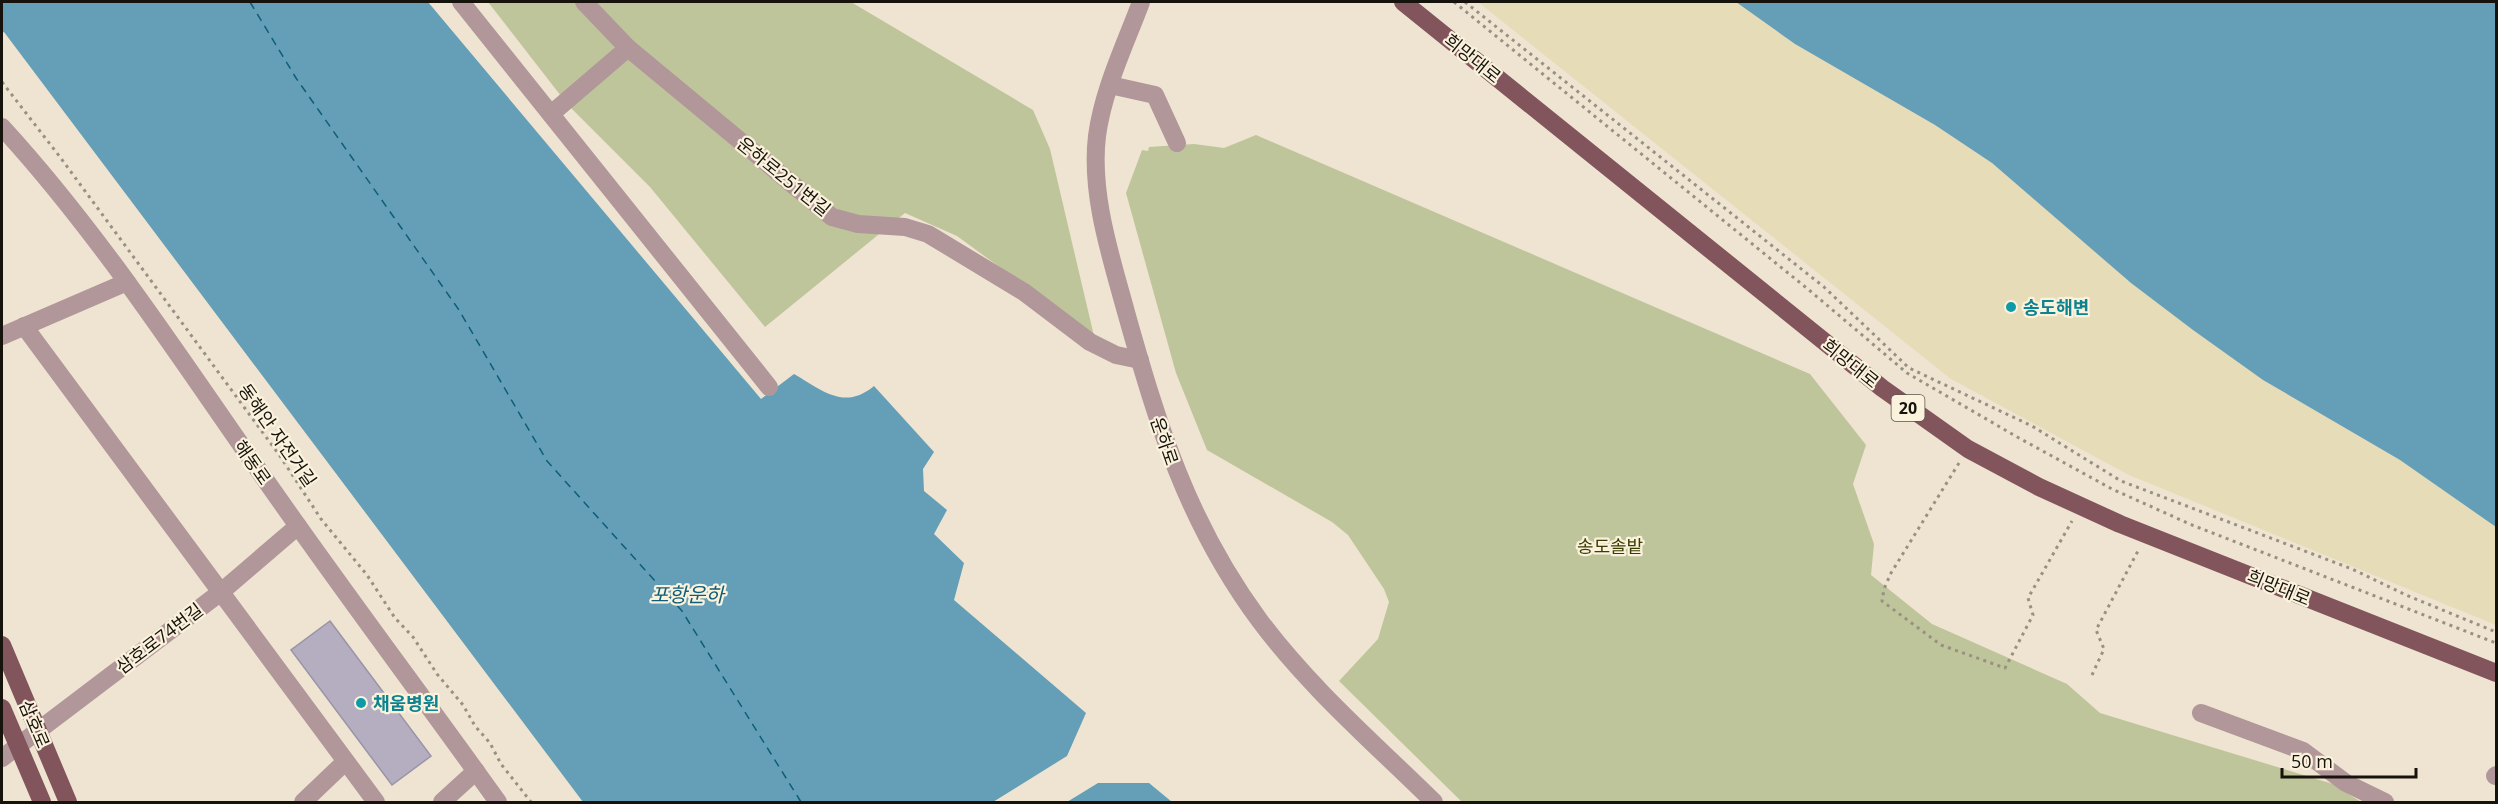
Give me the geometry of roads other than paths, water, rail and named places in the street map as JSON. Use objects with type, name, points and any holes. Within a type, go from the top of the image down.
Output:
[{"type":"main road","name":"희망대로","points":[[1403,2],[1882,388],[1968,449],[2039,488],[2147,535],[2496,673]]},
{"type":"main road","name":"삼호로","points":[[2,645],[68,802]]},
{"type":"main road","name":"삼호로","points":[[2,708],[42,802]]},
{"type":"street","points":[[461,2],[769,387]]},
{"type":"street","name":"운하로251번길","points":[[584,2],[628,48],[832,217],[858,225],[905,227],[928,234],[1024,292],[1090,342],[1116,355],[1140,360]]},
{"type":"street","name":"운하로","points":[[1141,2],[1110,85],[1097,135],[1097,177],[1113,259],[1140,360],[1178,476],[1202,527],[1244,597],[1294,663],[1434,802]]},
{"type":"street","points":[[550,114],[628,48]]},
{"type":"street","points":[[1110,85],[1155,95],[1177,142]]},
{"type":"street","name":"해동로","points":[[2,127],[37,165],[127,282],[297,526],[498,802]]},
{"type":"street","points":[[2,336],[127,282]]},
{"type":"street","points":[[24,326],[376,802]]},
{"type":"street","name":"삼호로74번길","points":[[2,758],[220,592],[297,526]]},
{"type":"street","points":[[2201,712],[2303,751],[2346,783],[2385,802]]},
{"type":"street","points":[[303,802],[345,762]]},
{"type":"street","points":[[442,802],[476,771]]},
{"type":"water","name":"포항운하","points":[[2,2],[428,2],[761,399],[794,374],[824,391],[843,397],[853,397],[874,386],[934,452],[923,469],[924,491],[947,510],[934,534],[964,563],[954,600],[1086,713],[1067,756],[993,802],[583,802],[4,32],[2,33]]},
{"type":"water","points":[[1736,2],[2496,2],[2496,527],[2400,460],[2263,380],[2193,330],[2131,283],[1992,163],[1935,125],[1795,44]]},
{"type":"water","points":[[1098,783],[1149,783],[1172,802],[1067,802]]},
{"type":"place","name":"송도해변","points":[[2011,307]]},
{"type":"place","name":"채움병원","points":[[361,703]]},
{"type":"park label","name":"송도솔밭","points":[[1610,546]]}]
